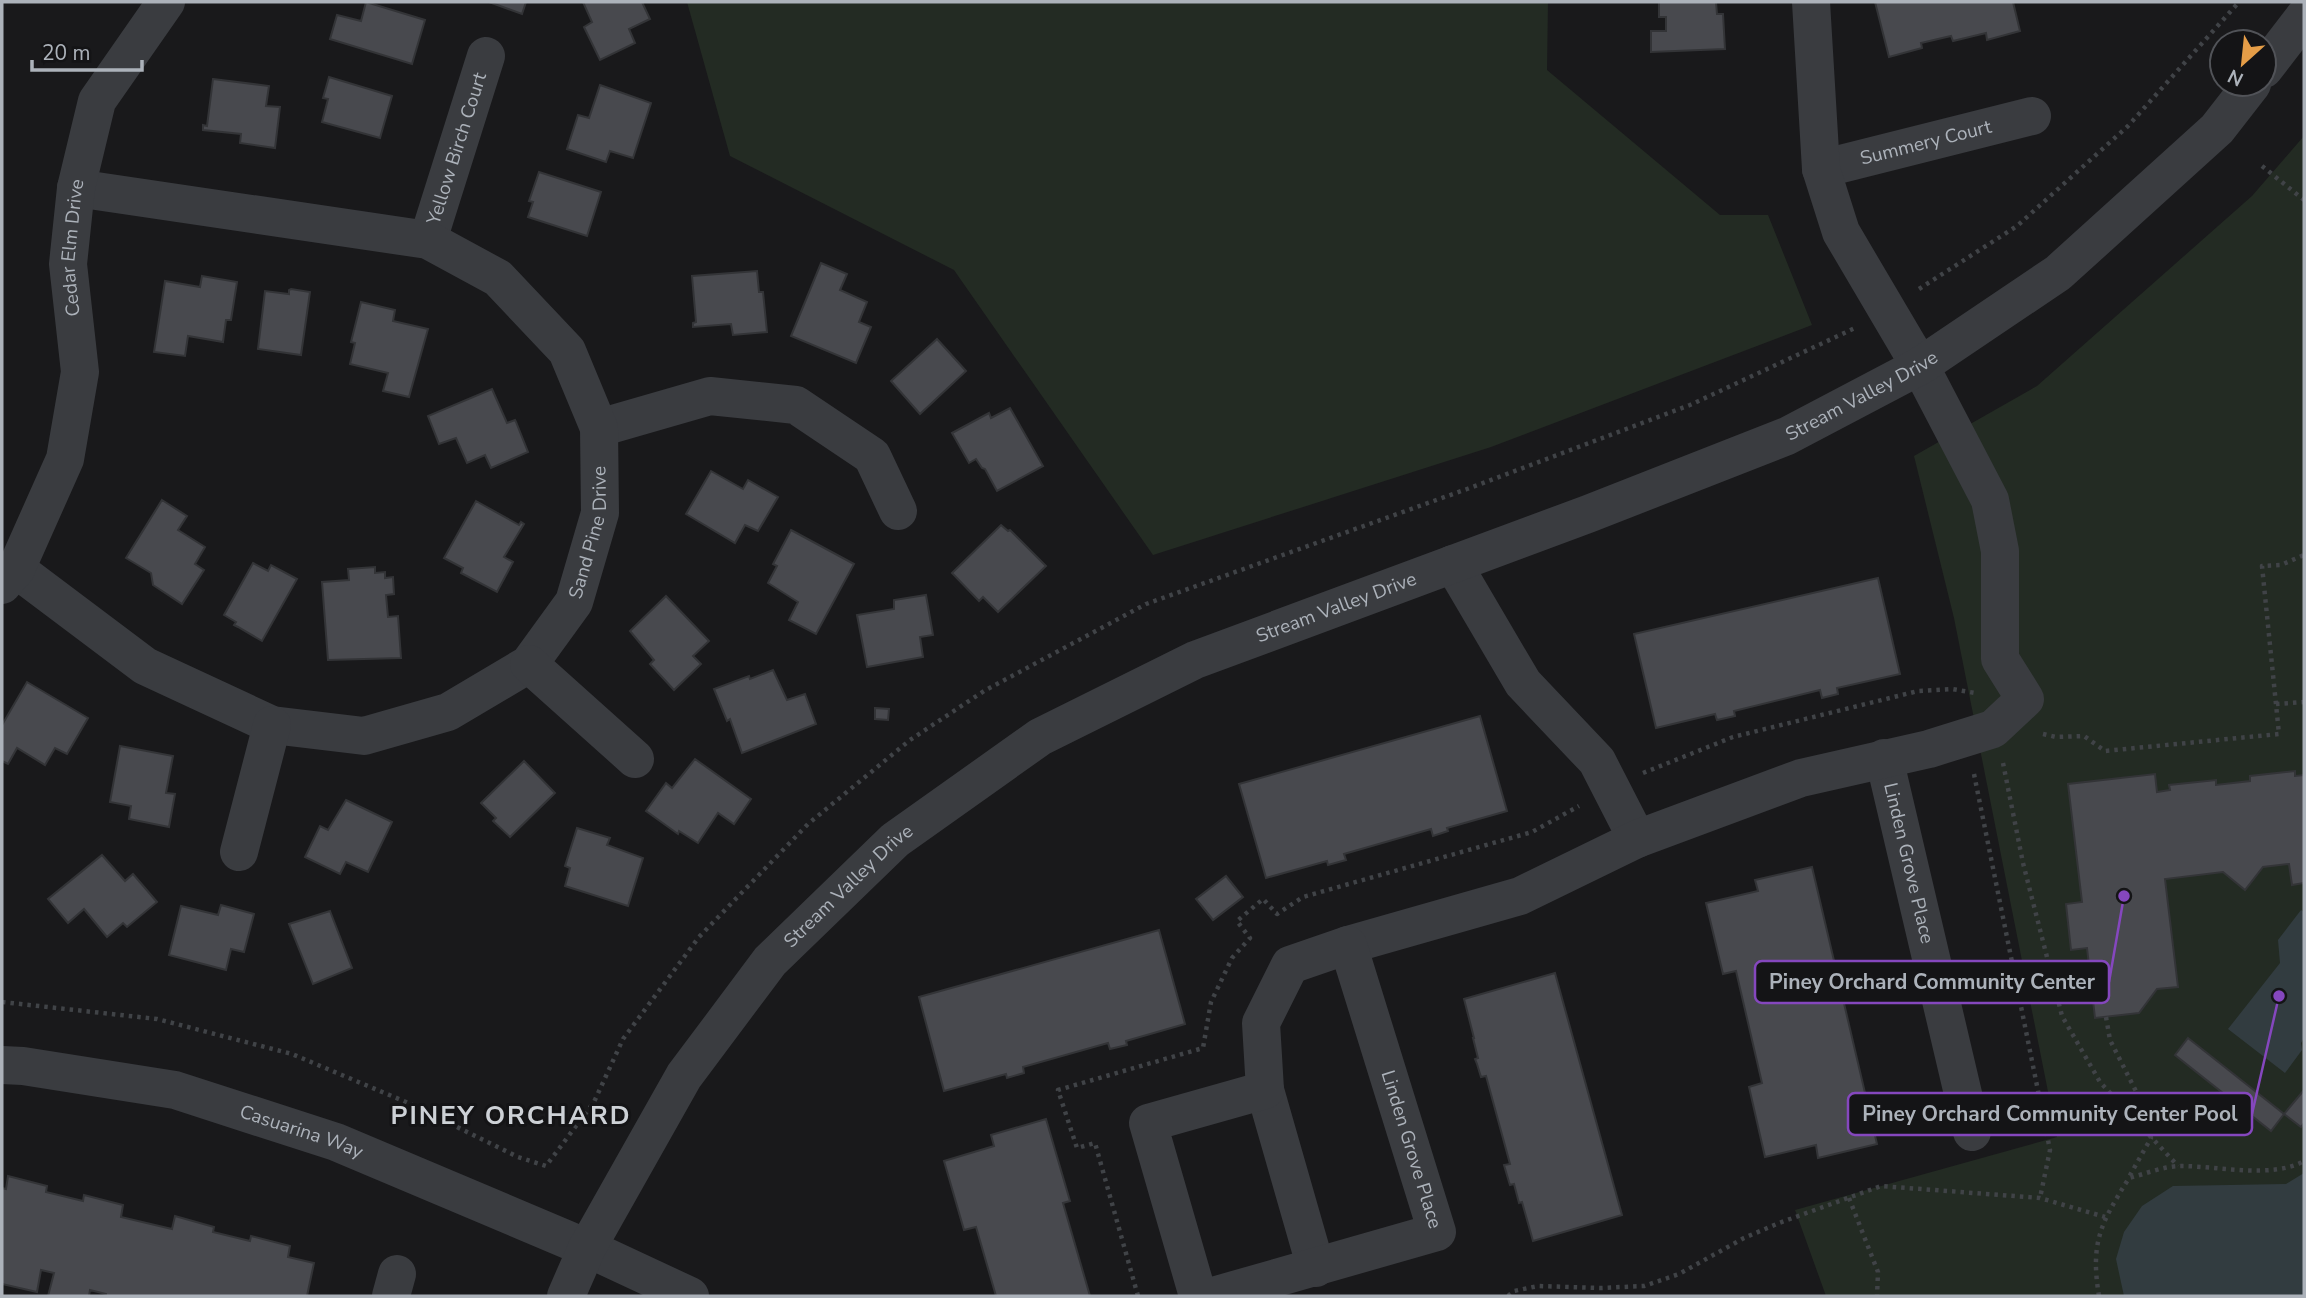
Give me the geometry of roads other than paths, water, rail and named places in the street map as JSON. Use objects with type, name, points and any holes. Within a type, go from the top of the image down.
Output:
[{"type":"street","name":"Cedar Elm Drive","points":[[9,577],[65,459],[80,372],[68,264],[76,188],[97,101],[166,2]]},
{"type":"street","points":[[1811,2],[1821,169],[1841,232],[1920,366]]},
{"type":"street","points":[[2278,51],[2304,17]]},
{"type":"street","name":"Yellow Birch Court","points":[[428,240],[486,56]]},
{"type":"street","name":"Stream Valley Drive","points":[[566,1296],[587,1248],[684,1076],[770,961],[895,840],[1040,737],[1195,660],[1588,514],[1787,436],[1920,366],[2058,273],[2217,129],[2241,98]]},
{"type":"street","name":"Summery Court","points":[[1821,169],[2032,117]]},
{"type":"street","name":"Sand Pine Drive","points":[[9,577],[145,666],[272,725],[364,736],[448,712],[528,664],[574,602],[600,513],[599,428],[567,351],[498,278],[428,240],[76,188]]},
{"type":"street","name":"Linden Grove Place","points":[[1316,1268],[1265,1090],[1261,1023],[1290,965],[1348,945],[1520,896],[1637,839],[1801,778],[1929,749],[1993,729],[2025,699],[2000,659],[2000,551],[1990,500],[1920,366]]},
{"type":"street","points":[[599,428],[710,396],[796,405],[872,456],[898,511]]},
{"type":"street","points":[[1453,564],[1523,683],[1597,761],[1637,839]]},
{"type":"street","points":[[528,664],[635,759]]},
{"type":"street","points":[[239,852],[272,725]]},
{"type":"street","name":"Linden Grove Place","points":[[1884,758],[1972,1132]]},
{"type":"street","name":"Linden Grove Place","points":[[1213,1296],[1437,1231],[1348,945]]},
{"type":"street","name":"Casuarina Way","points":[[2,1065],[176,1090],[336,1142],[587,1248],[690,1296]]},
{"type":"street","points":[[1198,1296],[1148,1123],[1265,1090]]},
{"type":"place","name":"Piney Orchard Community Center","points":[[2124,896]]},
{"type":"place","name":"Piney Orchard Community Center Pool","points":[[2279,996]]},
{"type":"district","name":"PINEY ORCHARD","points":[[511,1115]]}]
